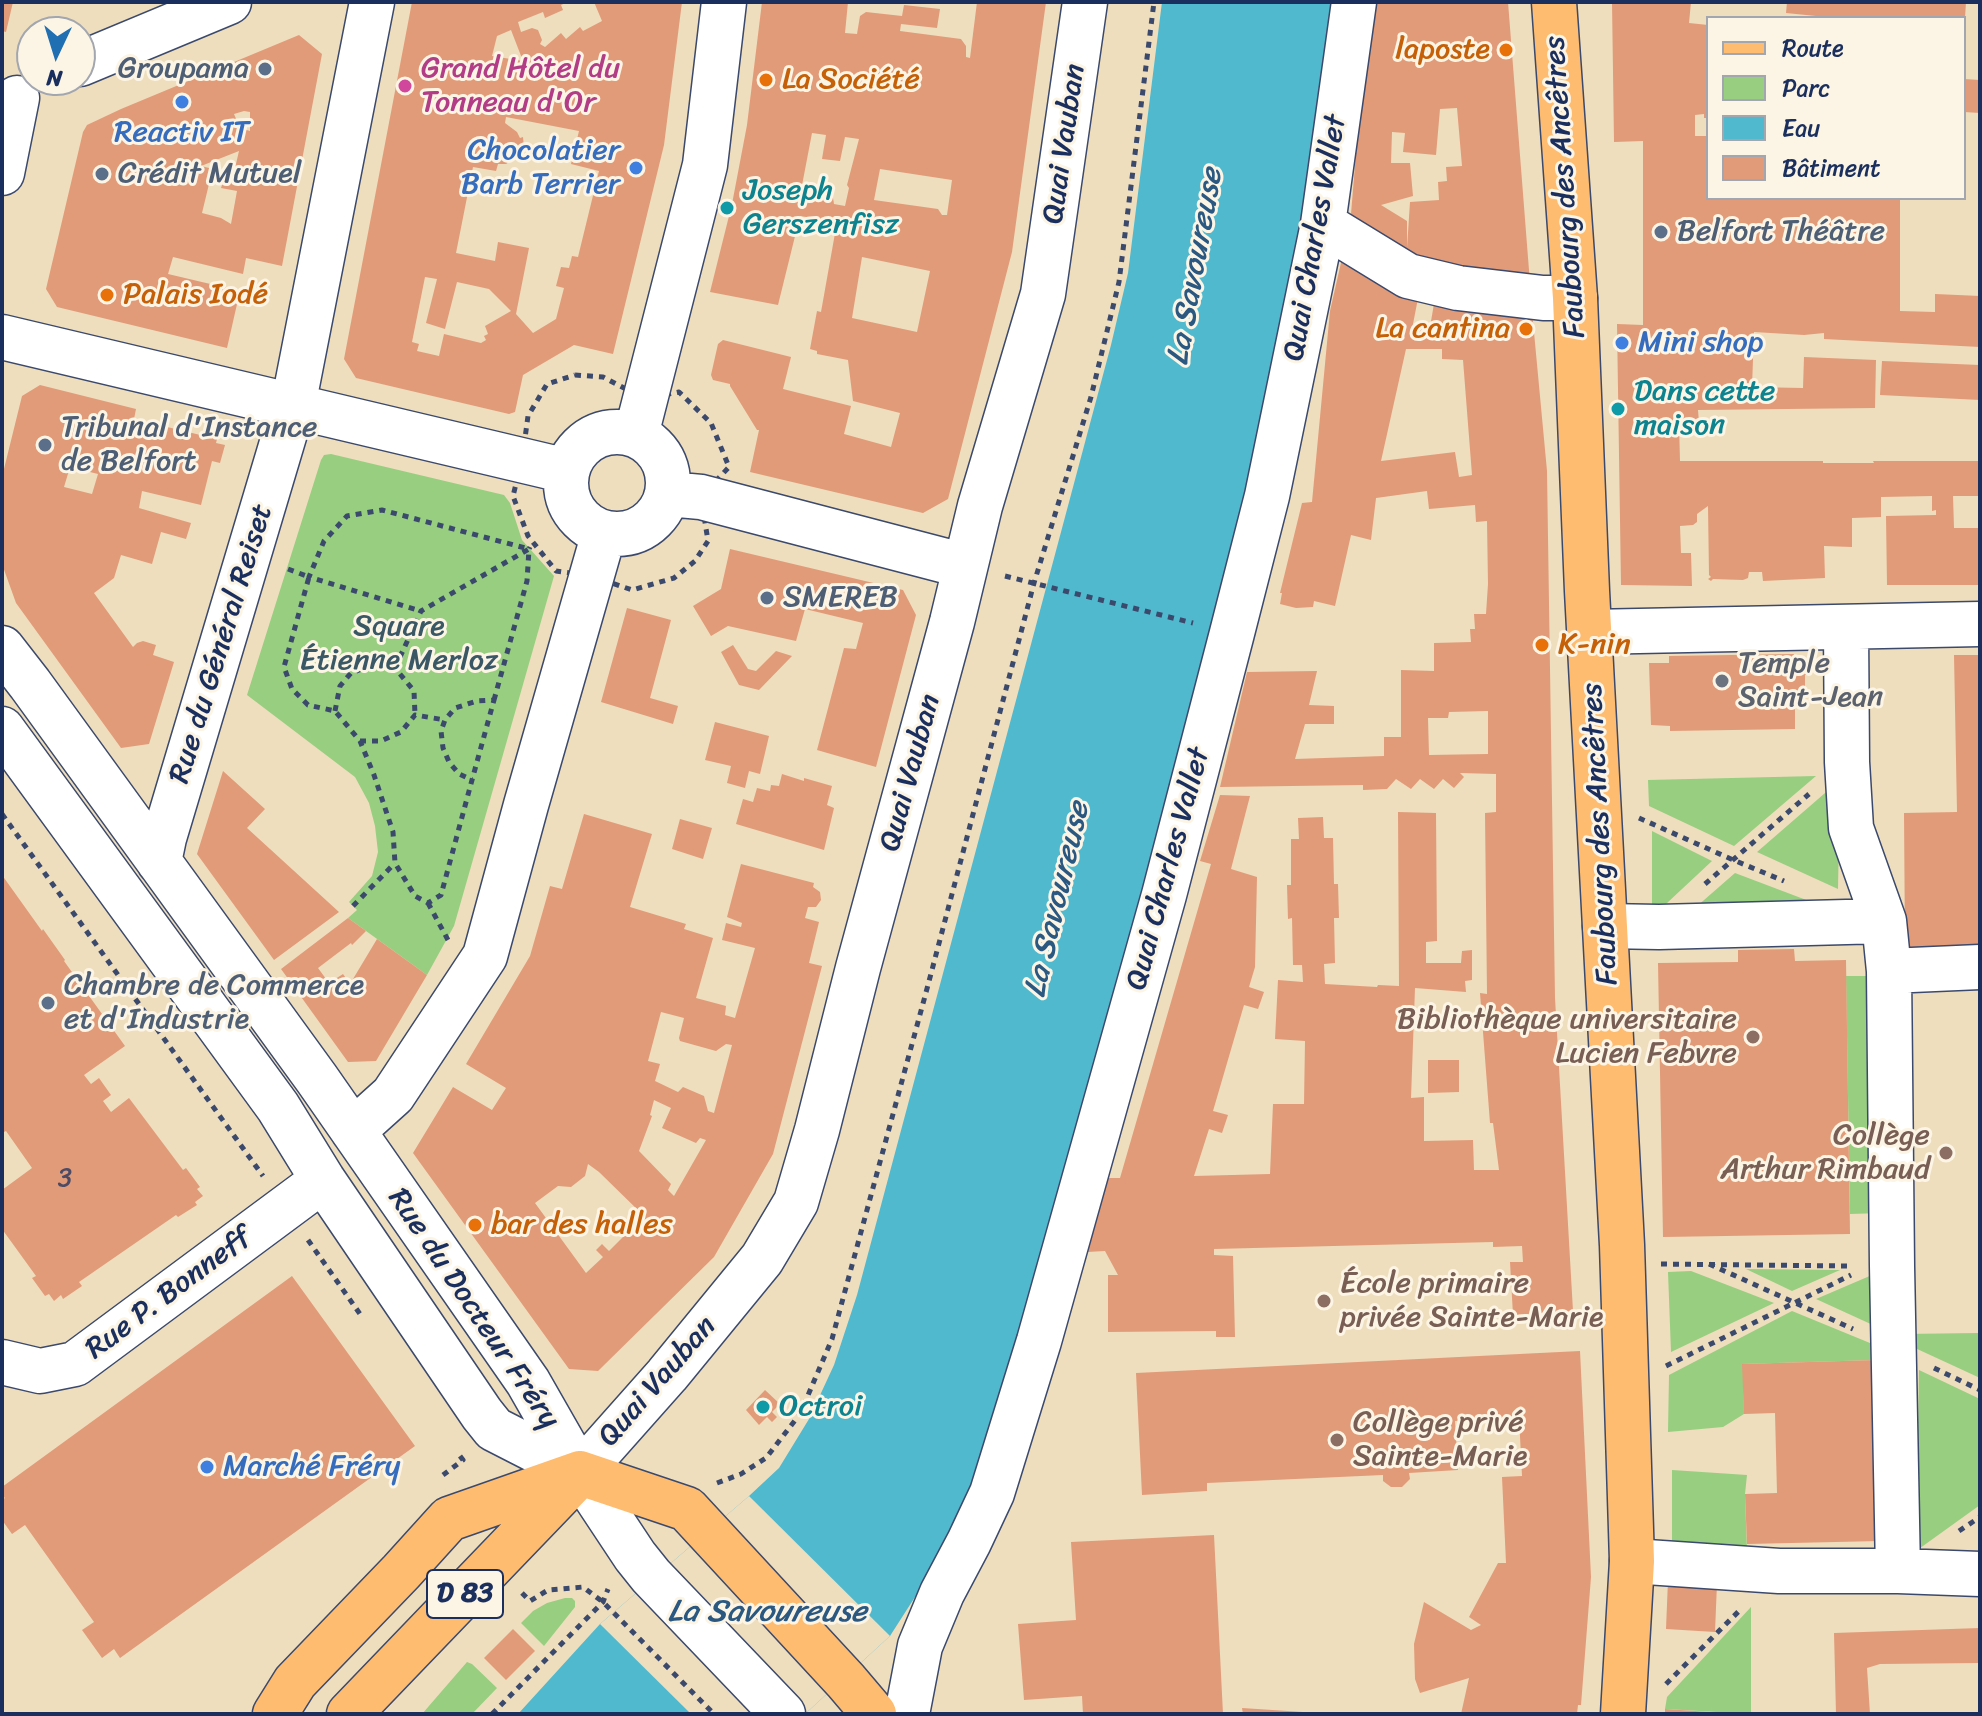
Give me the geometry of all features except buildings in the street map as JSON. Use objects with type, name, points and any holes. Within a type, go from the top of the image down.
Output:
[{"type":"main road","name":"Faubourg des Ancêtres","points":[[1554,2],[1575,298],[1587,591],[1622,1245],[1632,1561],[1623,1714]]},
{"type":"main road","points":[[580,1473],[697,1520],[874,1714]]},
{"type":"main road","name":"Quai Vauban","points":[[275,1714],[295,1682],[449,1519],[580,1473]]},
{"type":"main road","name":"Quai Vauban","points":[[349,1714],[580,1473]]},
{"type":"main road","points":[[846,1681],[907,1714]]},
{"type":"street","points":[[96,57],[229,2]]},
{"type":"street","name":"Rue du Général Reiset","points":[[159,862],[293,406],[372,2]]},
{"type":"street","points":[[724,2],[705,165],[640,417],[648,442],[659,452],[668,479],[684,495],[965,566]]},
{"type":"street","name":"Quai Vauban","points":[[580,1473],[667,1375],[762,1259],[796,1202],[952,622],[980,506],[1043,294],[1085,2]]},
{"type":"street","name":"Quai Charles Vallet","points":[[907,1714],[920,1646],[997,1478],[1039,1341],[1164,895],[1267,496],[1323,224],[1354,2]]},
{"type":"street","points":[[2,173],[20,96]]},
{"type":"street","points":[[1323,224],[1408,276],[1458,288],[1543,298],[1575,298]]},
{"type":"street","points":[[2,337],[567,471]]},
{"type":"street","points":[[640,417],[619,431],[602,434],[586,442],[574,455],[567,471],[566,487],[570,502],[578,516],[589,526],[604,533],[620,534],[637,531],[684,495]]},
{"type":"street","points":[[353,1131],[393,1095],[485,956],[604,533]]},
{"type":"street","points":[[1590,632],[1980,624]]},
{"type":"street","points":[[1846,628],[1851,828],[1884,921],[1889,971],[1881,1266],[1894,1349],[1898,1571]]},
{"type":"street","name":"Rue du Docteur Fréry","points":[[2,648],[353,1131],[528,1382],[580,1473]]},
{"type":"street","name":"Rue du Docteur Fréry","points":[[2,729],[278,1107],[323,1180],[494,1429],[580,1473]]},
{"type":"street","points":[[1605,926],[1884,921]]},
{"type":"street","points":[[1889,971],[1980,967]]},
{"type":"street","name":"Rue P. Bonneff","points":[[2,1362],[40,1371],[75,1364],[323,1180]]},
{"type":"street","points":[[580,1473],[643,1566],[783,1714]]},
{"type":"street","points":[[1632,1561],[1779,1571],[1980,1574]]},
{"type":"path","points":[[697,1520],[716,1483],[741,1474],[766,1458],[800,1414],[832,1339],[1034,583],[1091,397],[1119,282],[1154,2]]},
{"type":"path","points":[[575,375],[603,377],[640,417],[679,392],[711,423],[729,467],[684,495],[708,541],[695,561],[674,578],[632,590],[592,576],[556,571],[532,546],[513,496],[522,460],[528,416],[547,384],[575,375]]},
{"type":"path","points":[[382,510],[532,546],[527,581],[441,895],[428,903],[415,896],[395,863],[393,832],[360,741],[335,711],[308,705],[292,689],[284,667],[309,577],[324,541],[347,516],[382,510]]},
{"type":"path","points":[[395,668],[421,611],[532,546]]},
{"type":"path","points":[[309,577],[421,611]]},
{"type":"path","points":[[1043,585],[1207,627]]},
{"type":"path","points":[[335,711],[340,686],[351,673],[372,665],[395,668],[414,691],[415,715],[401,732],[381,741],[360,741]]},
{"type":"path","points":[[472,780],[459,774],[449,762],[441,731],[455,708],[477,701],[494,700]]},
{"type":"path","points":[[415,715],[445,720]]},
{"type":"path","points":[[1659,927],[1731,859],[1847,762]]},
{"type":"path","points":[[1598,800],[1787,882]]},
{"type":"path","points":[[2,814],[270,1220],[365,1322]]},
{"type":"path","points":[[353,906],[395,863]]},
{"type":"path","points":[[1622,1245],[1645,1264],[1881,1266]]},
{"type":"path","points":[[1709,1264],[1980,1390]]},
{"type":"path","points":[[1626,1386],[1794,1302],[1881,1266]]},
{"type":"path","points":[[441,1476],[463,1460],[454,1448]]},
{"type":"path","points":[[492,1714],[603,1602],[613,1575],[643,1566]]},
{"type":"path","points":[[1659,1691],[1779,1571]]},
{"type":"path","points":[[530,1601],[548,1590],[583,1587],[603,1602],[714,1714]]},
{"type":"green space","name":"Square Étienne Merloz","points":[[331,454],[504,495],[510,503],[522,540],[554,576],[454,926],[427,975],[348,918],[357,910],[349,902],[372,876],[378,852],[369,803],[355,777],[247,695],[321,460],[324,455]]},
{"type":"green space","points":[[1816,776],[1734,846],[1649,806],[1648,780]]},
{"type":"green space","points":[[1840,780],[1838,889],[1757,852]]},
{"type":"green space","points":[[1652,831],[1712,861],[1652,917]]},
{"type":"green space","points":[[1735,873],[1838,912],[1688,914]]},
{"type":"green space","points":[[1846,976],[1881,976],[1883,1213],[1850,1214]]},
{"type":"green space","points":[[1746,1269],[1840,1270],[1792,1291]]},
{"type":"green space","points":[[1886,1269],[1886,1331],[1816,1299]]},
{"type":"green space","points":[[1691,1271],[1774,1303],[1671,1352],[1668,1272]]},
{"type":"green space","points":[[1792,1311],[1887,1350],[1876,1360],[1743,1364],[1744,1414],[1723,1427],[1668,1432],[1669,1375]]},
{"type":"green space","points":[[1980,1333],[1980,1378],[1902,1342],[1902,1334]]},
{"type":"green space","points":[[1919,1370],[1980,1399],[1980,1505],[1916,1551]]},
{"type":"green space","points":[[1672,1470],[1747,1475],[1747,1551],[1672,1547]]},
{"type":"green space","points":[[572,1598],[575,1607],[544,1646],[521,1623],[547,1603]]},
{"type":"green space","points":[[1751,1607],[1751,1714],[1665,1709],[1667,1697]]},
{"type":"green space","points":[[467,1662],[497,1688],[472,1714],[422,1714]]},
{"type":"water","name":"La Savoureuse","points":[[1162,2],[1334,2],[1292,291],[1250,486],[1067,1180],[996,1425],[947,1547],[890,1636],[805,1714],[518,1714],[600,1624],[779,1468],[809,1419],[834,1365],[857,1295],[1111,345],[1128,273]]},
{"type":"pier","points":[[749,1496],[890,1636],[805,1714],[691,1714],[600,1624]]},
{"type":"place","name":"laposte","points":[[1506,50]]},
{"type":"place","name":"Groupama","points":[[265,69]]},
{"type":"place","name":"La Société","points":[[766,80]]},
{"type":"place","name":"Grand Hôtel du Tonneau d'Or","points":[[405,86]]},
{"type":"place","name":"Reactiv IT","points":[[182,102]]},
{"type":"place","name":"Chocolatier Barb Terrier","points":[[636,168]]},
{"type":"place","name":"Crédit Mutuel","points":[[102,174]]},
{"type":"place","name":"Joseph Gerszenfisz","points":[[727,208]]},
{"type":"place","name":"Belfort Théâtre","points":[[1661,232]]},
{"type":"place","name":"Palais Iodé","points":[[107,295]]},
{"type":"place","name":"La cantina","points":[[1526,329]]},
{"type":"place","name":"Mini shop","points":[[1622,343]]},
{"type":"place","name":"Dans cette maison","points":[[1618,409]]},
{"type":"place","name":"Tribunal d'Instance de Belfort","points":[[45,445]]},
{"type":"place","name":"SMEREB","points":[[767,598]]},
{"type":"place","name":"K-nin","points":[[1542,645]]},
{"type":"place","name":"Temple Saint-Jean","points":[[1722,681]]},
{"type":"place","name":"Chambre de Commerce et d'Industrie","points":[[48,1003]]},
{"type":"place","name":"Bibliothèque universitaire Lucien Febvre","points":[[1753,1037]]},
{"type":"place","name":"Collège Arthur Rimbaud","points":[[1946,1153]]},
{"type":"place","name":"bar des halles","points":[[475,1225]]},
{"type":"place","name":"École primaire privée Sainte-Marie","points":[[1324,1301]]},
{"type":"place","name":"Octroi","points":[[763,1407]]},
{"type":"place","name":"Collège privé Sainte-Marie","points":[[1337,1440]]},
{"type":"place","name":"Marché Fréry","points":[[207,1467]]}]
